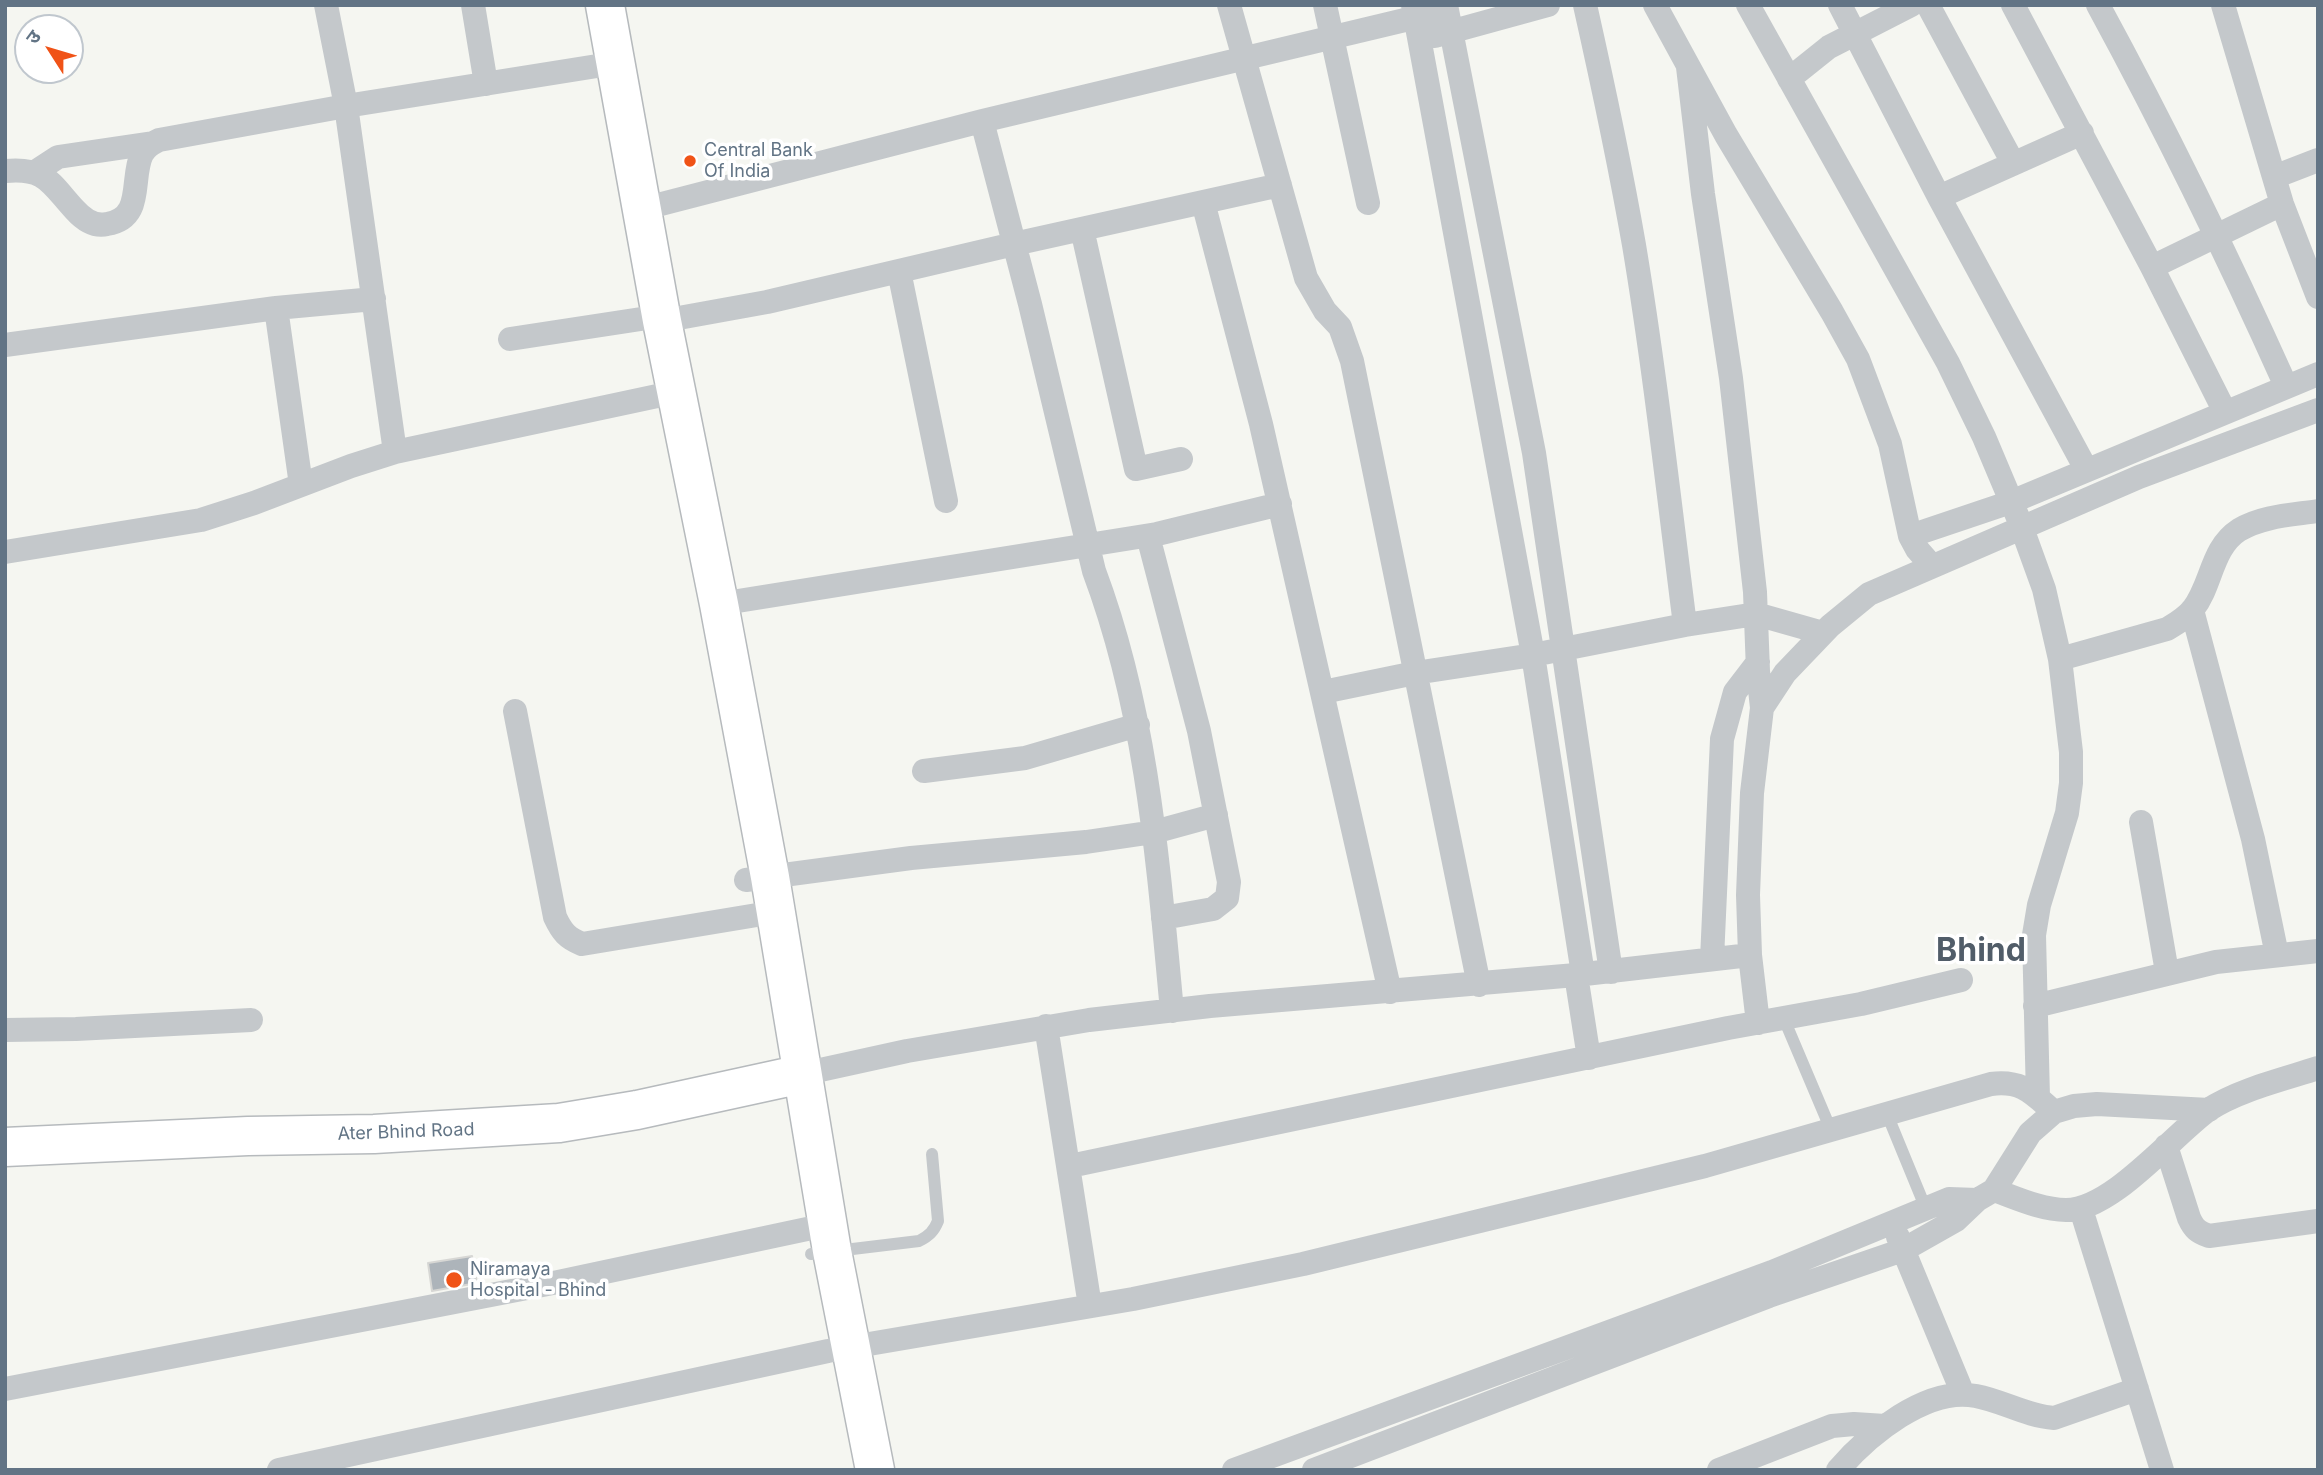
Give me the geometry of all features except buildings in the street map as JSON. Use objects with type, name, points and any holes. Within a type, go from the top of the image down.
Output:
[{"type":"highway","points":[[583,5],[605,64],[642,209],[651,320]]},
{"type":"highway","points":[[605,5],[605,64],[761,896]]},
{"type":"highway","points":[[666,393],[719,604],[761,896],[817,1245],[839,1349],[875,1470]]},
{"type":"highway","name":"Ater Bhind Road","points":[[5,1147],[247,1136],[374,1134],[559,1123],[637,1110],[790,1077]]},
{"type":"highway","points":[[839,1349],[849,1470]]},
{"type":"street","points":[[326,5],[346,106],[395,453]]},
{"type":"street","points":[[473,5],[486,83]]},
{"type":"street","points":[[1230,5],[1306,278],[1325,311],[1340,327],[1347,343],[1479,985]]},
{"type":"street","points":[[1325,5],[1368,203]]},
{"type":"street","points":[[642,209],[982,121],[1332,36],[1448,15],[1548,5]]},
{"type":"street","points":[[1585,5],[1620,166],[1648,333],[1685,625]]},
{"type":"street","points":[[1655,5],[1726,135],[1858,359],[1890,444],[1922,553]]},
{"type":"street","points":[[1314,1470],[1769,1296],[1903,1250],[1956,1220],[1986,1196],[2046,1105],[2035,1006],[2034,935],[2039,905],[2067,813],[2071,752],[2060,659],[2044,589],[1984,437],[1948,363],[1748,5]]},
{"type":"street","points":[[1840,5],[1939,197],[2086,469]]},
{"type":"street","points":[[1789,79],[1829,47],[1911,5]]},
{"type":"street","points":[[1928,5],[2013,163]]},
{"type":"street","points":[[2013,5],[2152,267],[2225,412]]},
{"type":"street","points":[[2223,5],[2282,204],[2318,297]]},
{"type":"street","points":[[2103,7],[2216,235],[2286,386]]},
{"type":"street","points":[[1448,15],[1534,453],[1611,972]]},
{"type":"street","points":[[1417,21],[1533,655],[1580,975],[1589,1058]]},
{"type":"street","points":[[35,172],[58,157],[153,143],[346,106],[605,64]]},
{"type":"street","points":[[1688,66],[1703,194],[1731,378],[1756,614],[1759,683],[1752,793],[1734,853],[1748,895],[1730,957]]},
{"type":"street","points":[[982,121],[1094,571],[1110,612],[1138,725],[1154,832],[1172,1011]]},
{"type":"street","points":[[1939,197],[2082,133]]},
{"type":"street","points":[[5,171],[35,172],[56,186],[84,219],[96,225],[113,223],[122,219],[133,205],[142,154],[153,143]]},
{"type":"street","points":[[2274,177],[2318,160]]},
{"type":"street","points":[[510,339],[767,302],[1280,186]]},
{"type":"street","points":[[1203,202],[1280,504],[1390,992]]},
{"type":"street","points":[[2152,267],[2282,204]]},
{"type":"street","points":[[1082,229],[1136,469],[1181,459]]},
{"type":"street","points":[[899,271],[946,500]]},
{"type":"street","points":[[5,345],[276,307],[374,299]]},
{"type":"street","points":[[276,307],[301,485]]},
{"type":"street","points":[[1922,553],[2017,515],[2086,469],[2134,467],[2225,412],[2318,374]]},
{"type":"street","points":[[5,552],[201,520],[395,453],[666,393]]},
{"type":"street","points":[[1744,1025],[1730,957],[1734,853],[1722,739],[1735,692],[1785,673],[1852,607],[1922,553],[2134,467],[2318,410]]},
{"type":"street","points":[[719,604],[1148,536],[1280,504]]},
{"type":"street","points":[[2060,659],[2167,629],[2193,610],[2218,553],[2237,531],[2250,524],[2279,516],[2318,511]]},
{"type":"street","points":[[1148,536],[1199,731],[1229,882],[1227,898],[1213,909],[1163,919]]},
{"type":"street","points":[[2193,610],[2253,839],[2277,955]]},
{"type":"street","points":[[1323,692],[1415,673],[1533,655],[1756,614],[1823,633]]},
{"type":"street","points":[[515,711],[555,917],[568,939],[582,944],[761,896],[923,857],[1086,842],[1154,832],[1216,815]]},
{"type":"street","points":[[924,771],[1025,758],[1138,725]]},
{"type":"street","points":[[2141,822],[2167,972]]},
{"type":"street","points":[[2035,1006],[2216,961],[2318,951]]},
{"type":"street","points":[[790,1077],[907,1051],[1046,1026],[1172,1011],[1611,972],[1730,957]]},
{"type":"street","points":[[1070,1166],[1744,1025],[1861,1004],[1961,981]]},
{"type":"street","points":[[5,1030],[251,1020]]},
{"type":"street","points":[[1046,1026],[1090,1306]]},
{"type":"street","points":[[1234,1470],[1772,1272],[1949,1199],[1986,1196],[2064,1210],[2081,1209],[2110,1194],[2209,1110],[2245,1093],[2318,1068]]},
{"type":"street","points":[[279,1470],[839,1349],[1090,1306],[1303,1264],[1742,1157],[1991,1084],[2006,1082],[2019,1085],[2046,1105],[2097,1104],[2209,1110]]},
{"type":"street","points":[[2166,1146],[2189,1219],[2200,1233],[2209,1236],[2318,1221]]},
{"type":"street","points":[[2081,1209],[2162,1470]]},
{"type":"street","points":[[1892,1224],[1963,1394]]},
{"type":"street","points":[[5,1389],[558,1282],[817,1245]]},
{"type":"street","points":[[1838,1470],[1885,1426],[1926,1403],[1950,1395],[1976,1395],[2041,1417],[2054,1418],[2137,1389]]},
{"type":"street","points":[[1719,1470],[1832,1426],[1885,1426]]},
{"type":"lane","points":[[1784,1018],[1831,1130]]},
{"type":"lane","points":[[1887,1114],[1926,1209]]},
{"type":"lane","points":[[817,1245],[919,1241],[935,1229],[938,1221],[932,1154]]},
{"type":"place","name":"Central Bank Of India","points":[[690,161]]},
{"type":"place","name":"Niramaya Hospital - Bhind","points":[[454,1280]]},
{"type":"district","name":"Bhind","points":[[1981,951]]}]
